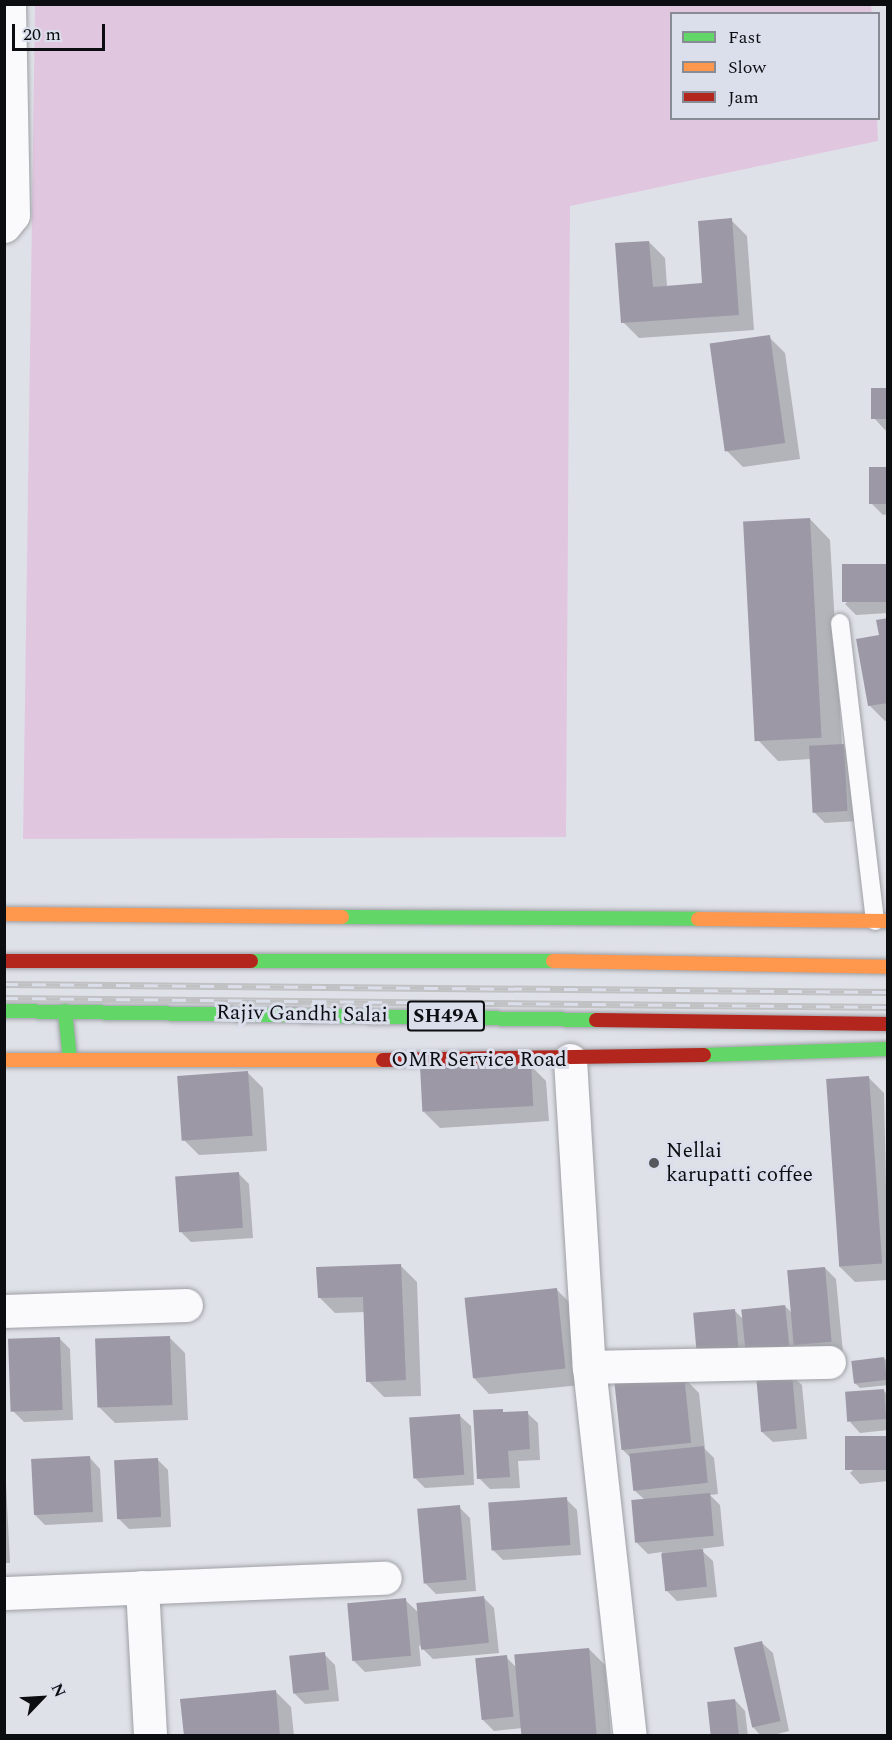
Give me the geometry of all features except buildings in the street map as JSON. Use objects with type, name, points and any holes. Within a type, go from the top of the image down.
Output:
[{"type":"main road","points":[[4,914],[881,921]]},
{"type":"main road","points":[[4,961],[577,961],[888,967]]},
{"type":"main road","name":"Rajiv Gandhi Salai","points":[[4,1011],[888,1024]]},
{"type":"main road","points":[[65,1011],[70,1060]]},
{"type":"main road","name":"OMR Service Road","points":[[4,1060],[570,1060],[888,1049]]},
{"type":"street","points":[[4,226],[13,215],[9,4]]},
{"type":"street","points":[[570,1060],[589,1367],[630,1736]]},
{"type":"street","points":[[4,1311],[186,1305]]},
{"type":"street","points":[[589,1367],[829,1362]]},
{"type":"street","points":[[4,1593],[385,1578]]},
{"type":"street","points":[[142,1587],[150,1736]]},
{"type":"lane","points":[[840,622],[881,921]]},
{"type":"shaded area","points":[[35,5],[871,5],[872,12],[670,12],[670,120],[877,120],[878,141],[570,206],[566,837],[23,839]]},
{"type":"railway","points":[[4,984],[888,992]]},
{"type":"railway","points":[[4,998],[888,1007]]},
{"type":"traffic: fast","points":[[342,917],[698,919]]},
{"type":"traffic: fast","points":[[251,961],[553,961]]},
{"type":"traffic: fast","points":[[4,1011],[596,1020]]},
{"type":"traffic: fast","points":[[65,1011],[70,1060]]},
{"type":"traffic: fast","points":[[704,1055],[888,1049]]},
{"type":"traffic: slow","points":[[4,914],[342,917]]},
{"type":"traffic: slow","points":[[698,919],[888,921]]},
{"type":"traffic: slow","points":[[553,961],[888,967]]},
{"type":"traffic: slow","points":[[4,1060],[383,1060]]},
{"type":"traffic: jam","points":[[4,961],[251,961]]},
{"type":"traffic: jam","points":[[596,1020],[888,1024]]},
{"type":"traffic: jam","points":[[383,1060],[704,1055]]},
{"type":"place","name":"Nellai karupatti coffee","points":[[654,1163]]}]
